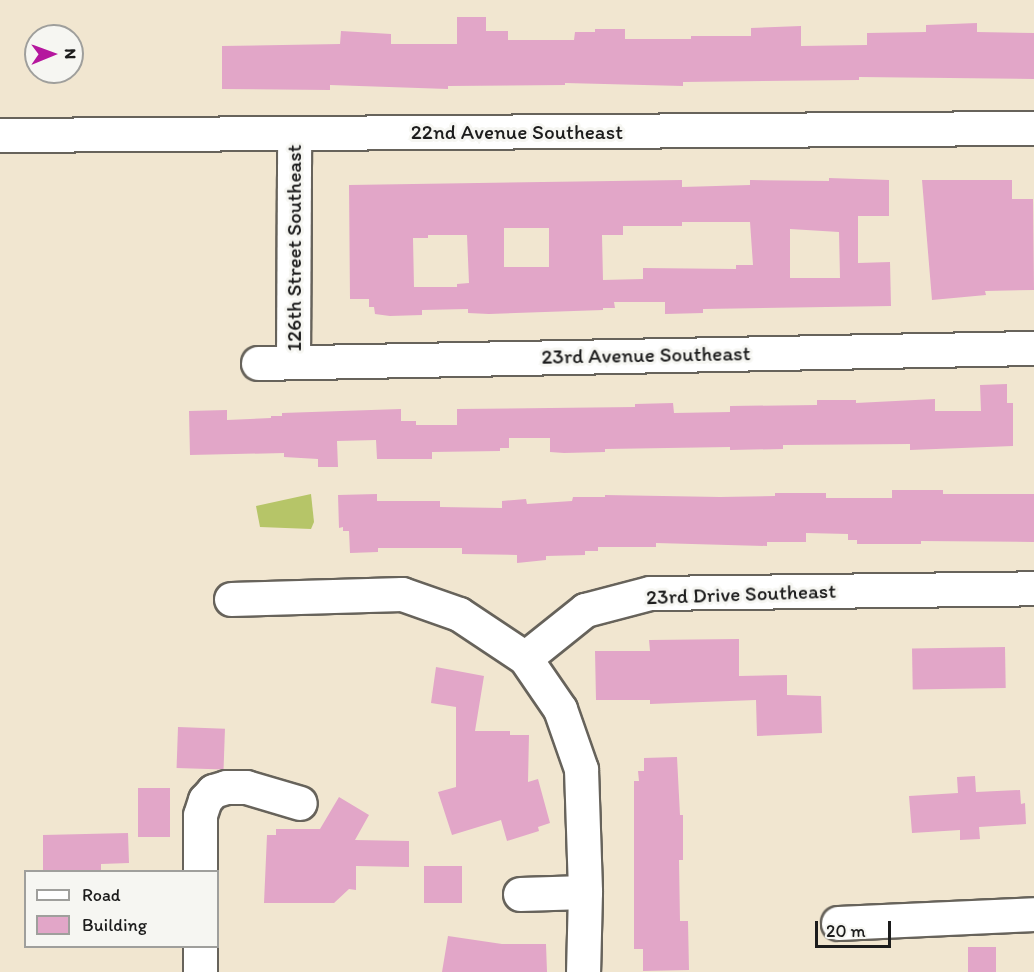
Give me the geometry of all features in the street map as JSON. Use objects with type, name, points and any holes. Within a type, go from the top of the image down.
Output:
[{"type":"street","name":"22nd Avenue Southeast","points":[[0,135],[1034,128]]},
{"type":"street","name":"126th Street Southeast","points":[[293,362],[294,134]]},
{"type":"street","name":"23rd Avenue Southeast","points":[[258,363],[1034,348]]},
{"type":"street","name":"23rd Drive Southeast","points":[[525,658],[585,610],[650,593],[1034,588]]},
{"type":"street","points":[[231,599],[402,594],[459,614],[525,658],[560,709],[581,769],[585,892],[583,972]]},
{"type":"street","points":[[200,870],[200,815],[205,800],[213,791],[226,787],[246,787],[300,803]]},
{"type":"street","points":[[520,894],[585,892]]},
{"type":"street","points":[[838,923],[1034,914]]},
{"type":"street","points":[[200,948],[200,972]]},
{"type":"green space","points":[[311,494],[314,522],[311,529],[260,527],[256,506]]},
{"type":"building","points":[[457,17],[486,17],[486,31],[508,31],[508,40],[574,40],[575,32],[595,32],[595,29],[625,29],[625,39],[691,39],[691,36],[751,36],[751,28],[801,26],[801,46],[867,45],[867,33],[926,32],[926,25],[977,23],[977,32],[1034,33],[1034,79],[859,77],[859,80],[683,82],[683,86],[565,83],[565,85],[448,86],[448,89],[330,85],[330,90],[222,89],[222,46],[340,44],[341,31],[391,34],[391,44],[457,44]]},
{"type":"building","points":[[829,178],[889,180],[889,216],[858,216],[858,263],[890,262],[891,306],[703,309],[703,313],[665,314],[665,302],[614,302],[615,308],[603,308],[603,310],[489,314],[468,313],[468,309],[422,310],[422,315],[390,316],[375,314],[374,307],[369,307],[369,299],[350,299],[349,185],[682,180],[682,187],[750,185],[750,180],[829,181]],"holes":[[[682,222],[750,222],[753,265],[736,265],[736,269],[643,268],[643,279],[603,280],[602,235],[623,235],[623,226],[682,226]],[[504,228],[549,228],[549,267],[504,267]],[[790,229],[839,232],[840,278],[790,278]],[[428,235],[467,235],[469,283],[457,284],[457,287],[414,287],[413,238],[428,238]]]},
{"type":"building","points":[[922,180],[1012,180],[1012,199],[1033,199],[1034,290],[985,291],[986,295],[932,300]]},
{"type":"building","points":[[1007,384],[1007,403],[1013,403],[1013,446],[910,450],[910,444],[783,445],[783,449],[730,450],[730,447],[605,449],[605,452],[564,453],[550,452],[550,438],[509,438],[509,448],[500,448],[500,451],[432,452],[432,459],[377,459],[376,440],[337,441],[338,467],[318,467],[318,459],[284,457],[284,453],[190,455],[189,411],[227,410],[227,420],[271,418],[271,416],[282,416],[282,413],[401,409],[401,421],[416,421],[416,425],[457,425],[457,409],[635,407],[635,404],[673,403],[674,413],[730,412],[730,406],[817,405],[817,400],[856,400],[856,403],[935,399],[935,411],[981,411],[980,385]]},
{"type":"building","points":[[892,490],[943,490],[943,494],[1034,494],[1034,542],[921,541],[921,544],[857,544],[857,540],[848,540],[848,534],[806,533],[806,542],[767,542],[767,546],[656,543],[656,547],[598,547],[598,551],[585,551],[585,555],[546,556],[546,560],[517,563],[517,555],[462,554],[462,548],[378,548],[378,552],[350,553],[349,531],[343,531],[343,527],[339,528],[338,495],[377,494],[377,501],[440,501],[440,507],[502,508],[502,501],[526,499],[527,504],[572,501],[573,497],[605,497],[605,495],[720,497],[775,496],[775,493],[826,493],[826,498],[892,498]]},
{"type":"building","points":[[739,639],[739,676],[787,675],[787,695],[821,696],[822,733],[757,736],[756,700],[650,704],[650,700],[596,700],[595,651],[650,651],[649,640]]},
{"type":"building","points":[[1005,647],[1006,688],[913,690],[912,649]]},
{"type":"building","points":[[436,667],[484,676],[475,731],[510,731],[510,735],[529,735],[528,782],[538,779],[550,823],[538,827],[539,831],[507,841],[501,820],[452,835],[438,792],[456,787],[456,707],[431,703]]},
{"type":"building","points":[[178,727],[225,729],[224,770],[177,768]]},
{"type":"building","points":[[677,757],[680,815],[683,815],[683,860],[679,860],[680,921],[688,921],[689,970],[643,971],[643,949],[634,949],[634,781],[639,781],[638,771],[644,771],[644,758]]},
{"type":"building","points":[[975,776],[976,792],[1020,790],[1021,804],[1025,803],[1026,824],[979,827],[980,839],[960,840],[960,830],[912,833],[909,796],[958,793],[957,777]]},
{"type":"building","points":[[138,788],[170,788],[170,837],[138,837]]},
{"type":"building","points":[[339,797],[369,815],[355,840],[409,841],[409,867],[356,866],[356,890],[349,889],[334,903],[264,903],[267,835],[276,835],[276,829],[320,829]]},
{"type":"building","points":[[128,833],[129,863],[101,864],[101,870],[43,870],[43,835]]},
{"type":"building","points":[[424,866],[462,866],[462,903],[424,903]]},
{"type":"building","points":[[448,936],[502,944],[546,944],[547,972],[442,972]]},
{"type":"building","points":[[968,947],[996,947],[996,972],[968,972]]}]
